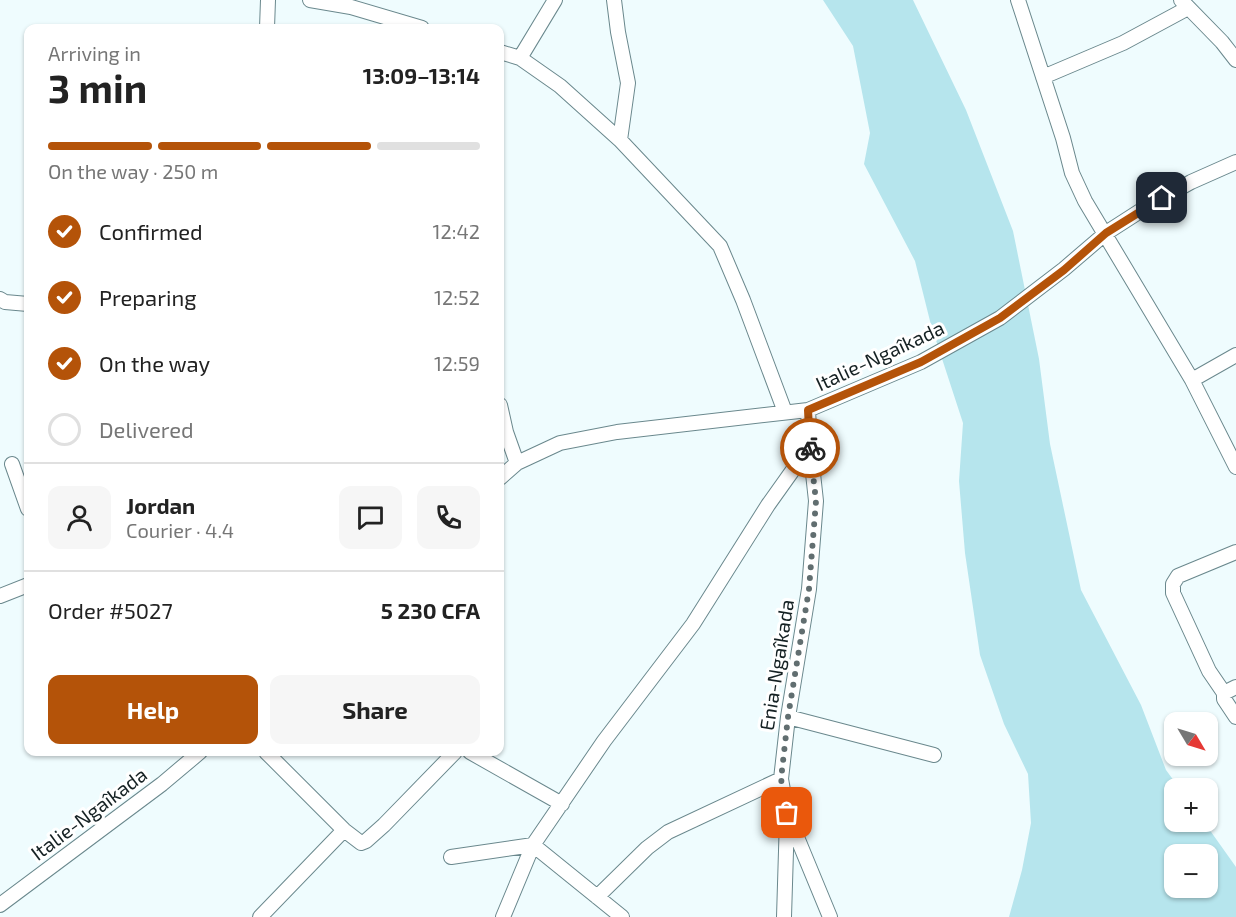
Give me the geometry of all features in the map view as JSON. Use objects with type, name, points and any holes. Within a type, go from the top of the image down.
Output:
[{"type":"street","points":[[267,24],[268,0]]},
{"type":"street","points":[[310,0],[351,7],[408,24]]},
{"type":"street","points":[[520,58],[555,0]]},
{"type":"street","points":[[614,0],[628,83],[620,140]]},
{"type":"street","points":[[1018,0],[1072,173],[1085,201],[1192,380],[1234,458]]},
{"type":"street","points":[[1043,76],[1123,43],[1184,4],[1222,42],[1236,60]]},
{"type":"street","points":[[504,53],[520,58],[560,86],[620,140],[720,246],[785,412]]},
{"type":"street","name":"Italie-Ngaîkada","points":[[504,475],[518,463],[560,444],[617,432],[808,410],[921,362],[1000,318],[1064,270],[1106,233],[1191,182],[1236,162]]},
{"type":"street","points":[[0,299],[5,302],[24,304]]},
{"type":"street","points":[[1192,380],[1236,355]]},
{"type":"street","name":"Enia-Ngaîkada","points":[[808,410],[816,501],[809,589],[788,717],[781,779],[787,813],[830,917]]},
{"type":"street","points":[[504,423],[518,463]]},
{"type":"street","points":[[503,917],[533,845],[604,741],[693,624],[768,505],[810,446]]},
{"type":"street","points":[[12,464],[24,498]]},
{"type":"street","points":[[1236,552],[1178,576],[1173,584],[1173,593],[1209,671],[1230,690],[1224,699],[1236,717]]},
{"type":"street","points":[[0,596],[24,587]]},
{"type":"street","points":[[788,717],[934,755]]},
{"type":"street","name":"Italie-Ngaîkada","points":[[0,905],[162,784],[195,756]]},
{"type":"street","points":[[270,756],[344,830],[361,843],[384,825],[451,756]]},
{"type":"street","points":[[477,756],[562,804]]},
{"type":"street","points":[[597,897],[647,848],[669,832],[781,779]]},
{"type":"street","points":[[784,917],[787,813]]},
{"type":"street","points":[[260,917],[344,830]]},
{"type":"street","points":[[451,857],[533,845],[622,917]]},
{"type":"shaded area","points":[[823,0],[913,0],[966,110],[1013,231],[1039,359],[1050,444],[1081,590],[1141,705],[1164,766],[1172,778],[1164,778],[1164,832],[1211,832],[1236,867],[1236,917],[1009,917],[1022,870],[1031,823],[1028,774],[1004,724],[980,655],[965,553],[959,481],[963,423],[931,325],[915,261],[864,164],[870,133],[853,46]]},
{"type":"way so far","points":[[787,813],[781,779],[788,717],[809,589],[816,501],[810,448]]},
{"type":"route","points":[[810,448],[808,410],[921,362],[1000,318],[1064,270],[1106,233],[1162,198]]}]
